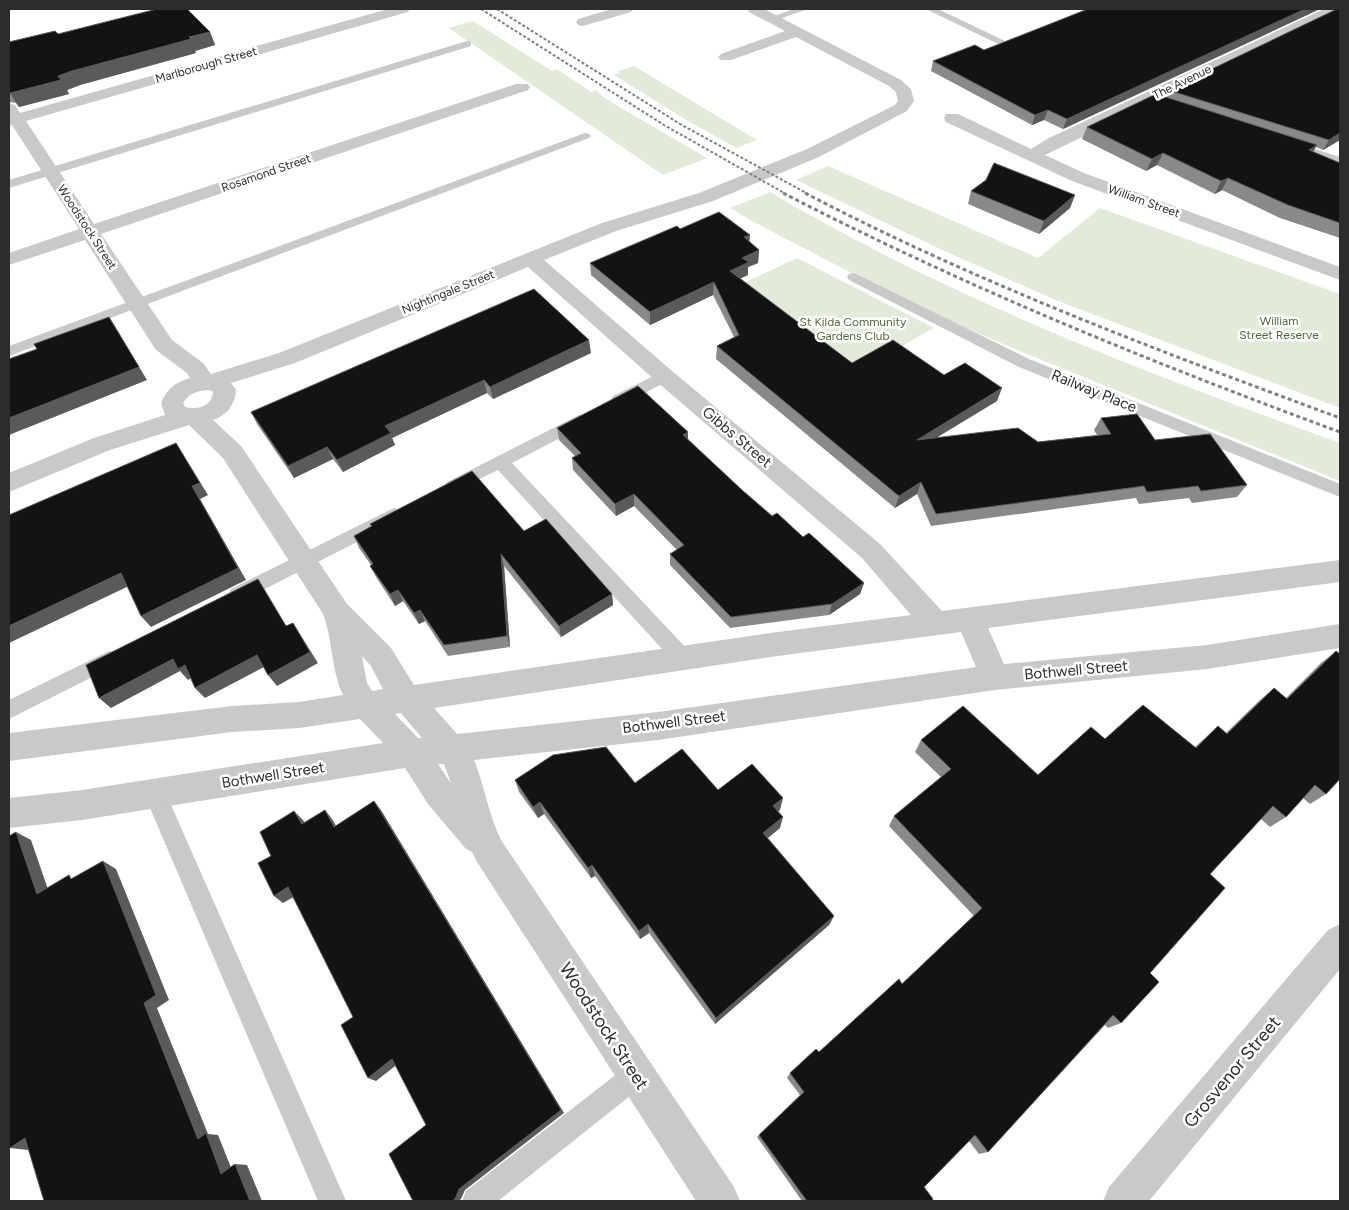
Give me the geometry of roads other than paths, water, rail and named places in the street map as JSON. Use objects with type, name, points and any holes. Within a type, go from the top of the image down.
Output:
[{"type":"street","name":"Marlborough Street","points":[[11,116],[403,9]]},
{"type":"street","points":[[583,22],[626,9]]},
{"type":"street","points":[[754,9],[798,31]]},
{"type":"street","name":"The Avenue","points":[[1030,156],[1055,142],[1335,9]]},
{"type":"street","points":[[726,56],[798,31]]},
{"type":"street","name":"Nightingale Street","points":[[287,358],[212,411],[178,396],[189,386],[287,358],[609,227],[706,198],[813,153],[863,126],[898,110],[904,105],[906,98],[902,89],[895,83],[798,31]]},
{"type":"street","name":"Rosamond Street","points":[[9,259],[522,87]]},
{"type":"street","name":"Woodstock Street","points":[[11,116],[51,172],[164,345],[178,396],[232,452],[302,562],[337,612],[381,657],[394,682],[407,700],[452,748],[462,768],[475,821],[490,850],[720,1201]]},
{"type":"street","name":"William Street","points":[[952,118],[1078,177],[1340,274]]},
{"type":"street","name":"Nightingale Street","points":[[790,144],[863,126]]},
{"type":"street","name":"Nightingale Street","points":[[609,227],[686,185]]},
{"type":"street","name":"Gibbs Street","points":[[531,258],[664,376],[871,551],[935,623]]},
{"type":"street","name":"Woodstock Street","points":[[164,345],[195,368],[208,382],[217,383],[225,390],[221,404],[232,452]]},
{"type":"street","points":[[9,483],[102,444],[178,396]]},
{"type":"street","points":[[9,747],[232,718],[286,716],[365,706],[682,657],[1340,571]]},
{"type":"street","name":"Woodstock Street","points":[[337,612],[342,626],[352,683],[358,696],[365,706],[412,753],[439,794],[490,850]]},
{"type":"street","points":[[970,619],[995,677]]},
{"type":"street","name":"Bothwell Street","points":[[9,813],[155,794],[412,753],[658,726],[995,677],[1207,657],[1340,636]]},
{"type":"street","name":"Grosvenor Street","points":[[1123,1201],[1340,942]]},
{"type":"lane","points":[[773,18],[803,9]]},
{"type":"lane","points":[[932,9],[1000,40]]},
{"type":"lane","points":[[9,184],[467,44]]},
{"type":"lane","points":[[1146,99],[1162,104]]},
{"type":"lane","points":[[9,351],[585,136]]},
{"type":"lane","points":[[1284,144],[1340,161]]},
{"type":"lane","name":"Railway Place","points":[[854,277],[1024,363],[1340,491]]},
{"type":"lane","points":[[439,493],[664,376]]},
{"type":"lane","points":[[501,462],[682,657]]},
{"type":"lane","points":[[219,604],[412,506]]},
{"type":"lane","points":[[9,710],[122,652]]},
{"type":"lane","points":[[155,794],[332,1201]]},
{"type":"lane","points":[[476,1201],[636,1075]]},
{"type":"railway","points":[[481,9],[664,125],[786,194]]},
{"type":"railway","points":[[497,9],[680,124],[808,194]]},
{"type":"railway","points":[[783,193],[919,260],[988,291],[1128,350],[1340,432]]},
{"type":"railway","points":[[805,193],[870,226],[1002,286],[1137,341],[1340,418]]},
{"type":"park label","name":"William Street Reserve","points":[[1279,328]]},
{"type":"park label","name":"St Kilda Community Gardens Club","points":[[853,329]]}]
